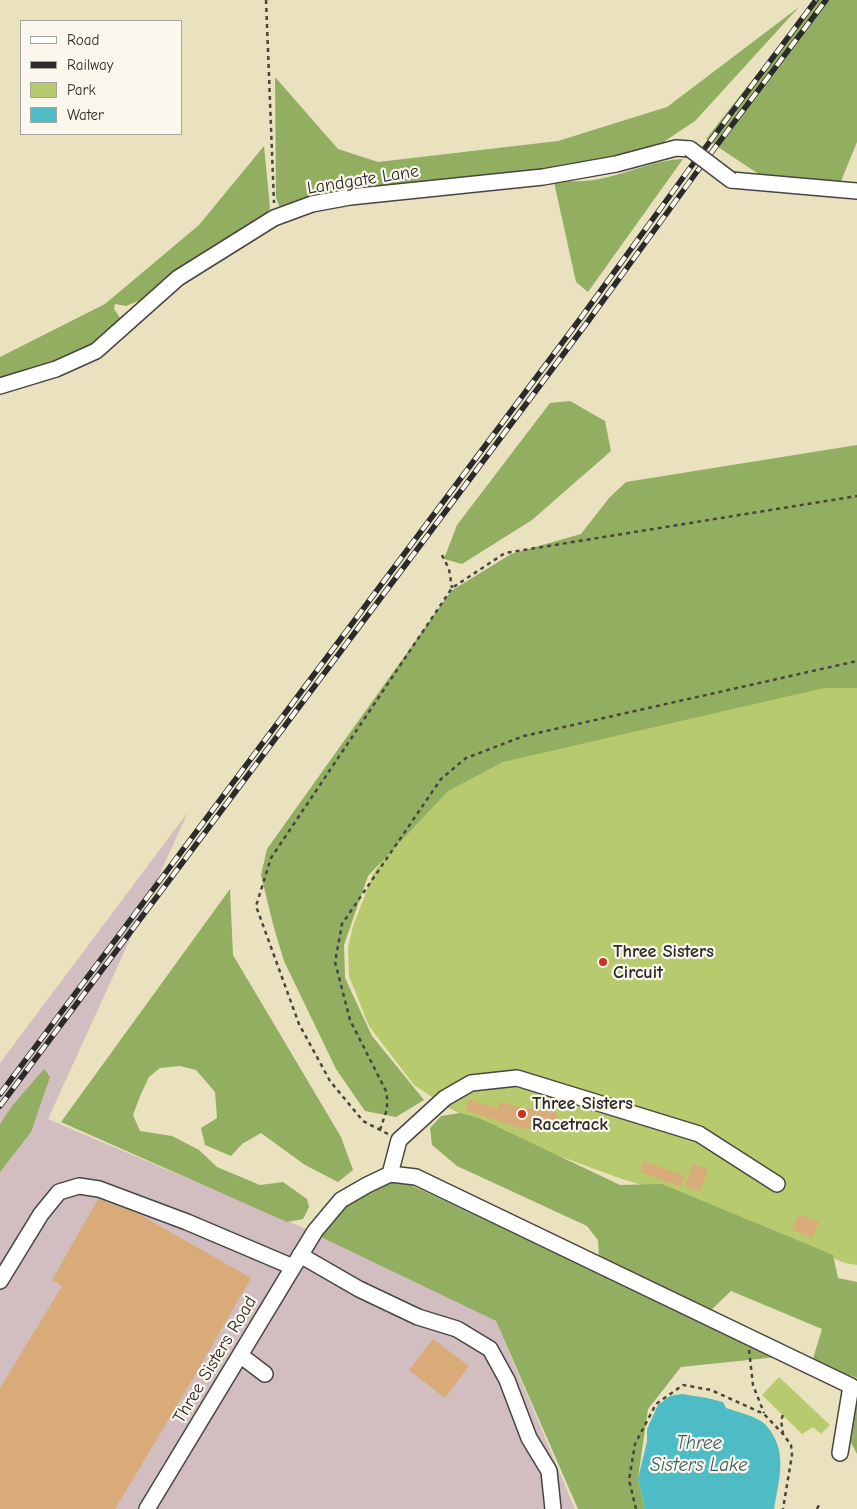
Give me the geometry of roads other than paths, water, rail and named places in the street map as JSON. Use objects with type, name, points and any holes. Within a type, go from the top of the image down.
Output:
[{"type":"street","name":"Landgate Lane","points":[[0,386],[56,369],[96,351],[178,278],[274,218],[312,204],[350,197],[543,177],[616,164],[676,148],[690,149],[731,180],[857,192]]},
{"type":"street","points":[[777,1184],[699,1134],[517,1078],[470,1083],[445,1098],[399,1140],[390,1174],[416,1177],[851,1386],[840,1453]]},
{"type":"street","name":"Three Sisters Road","points":[[147,1509],[315,1231],[341,1200],[390,1174]]},
{"type":"street","points":[[0,1281],[41,1214],[53,1199],[59,1192],[79,1186],[99,1189],[297,1261],[418,1317],[457,1329],[490,1349],[507,1380],[529,1438],[549,1471],[553,1509]]},
{"type":"street","points":[[240,1355],[265,1374]]},
{"type":"water","name":"Three Sisters Lake","points":[[682,1394],[723,1402],[726,1408],[752,1416],[765,1424],[777,1444],[780,1454],[780,1476],[774,1509],[645,1509],[638,1478],[647,1442],[647,1429],[658,1405],[670,1396]]},
{"type":"railway","points":[[0,1094],[583,315],[816,0]]},
{"type":"railway","points":[[0,1106],[589,320],[696,173],[826,0]]},
{"type":"place","name":"Three Sisters Circuit","points":[[603,962]]},
{"type":"place","name":"Three Sisters Racetrack","points":[[522,1114]]}]
